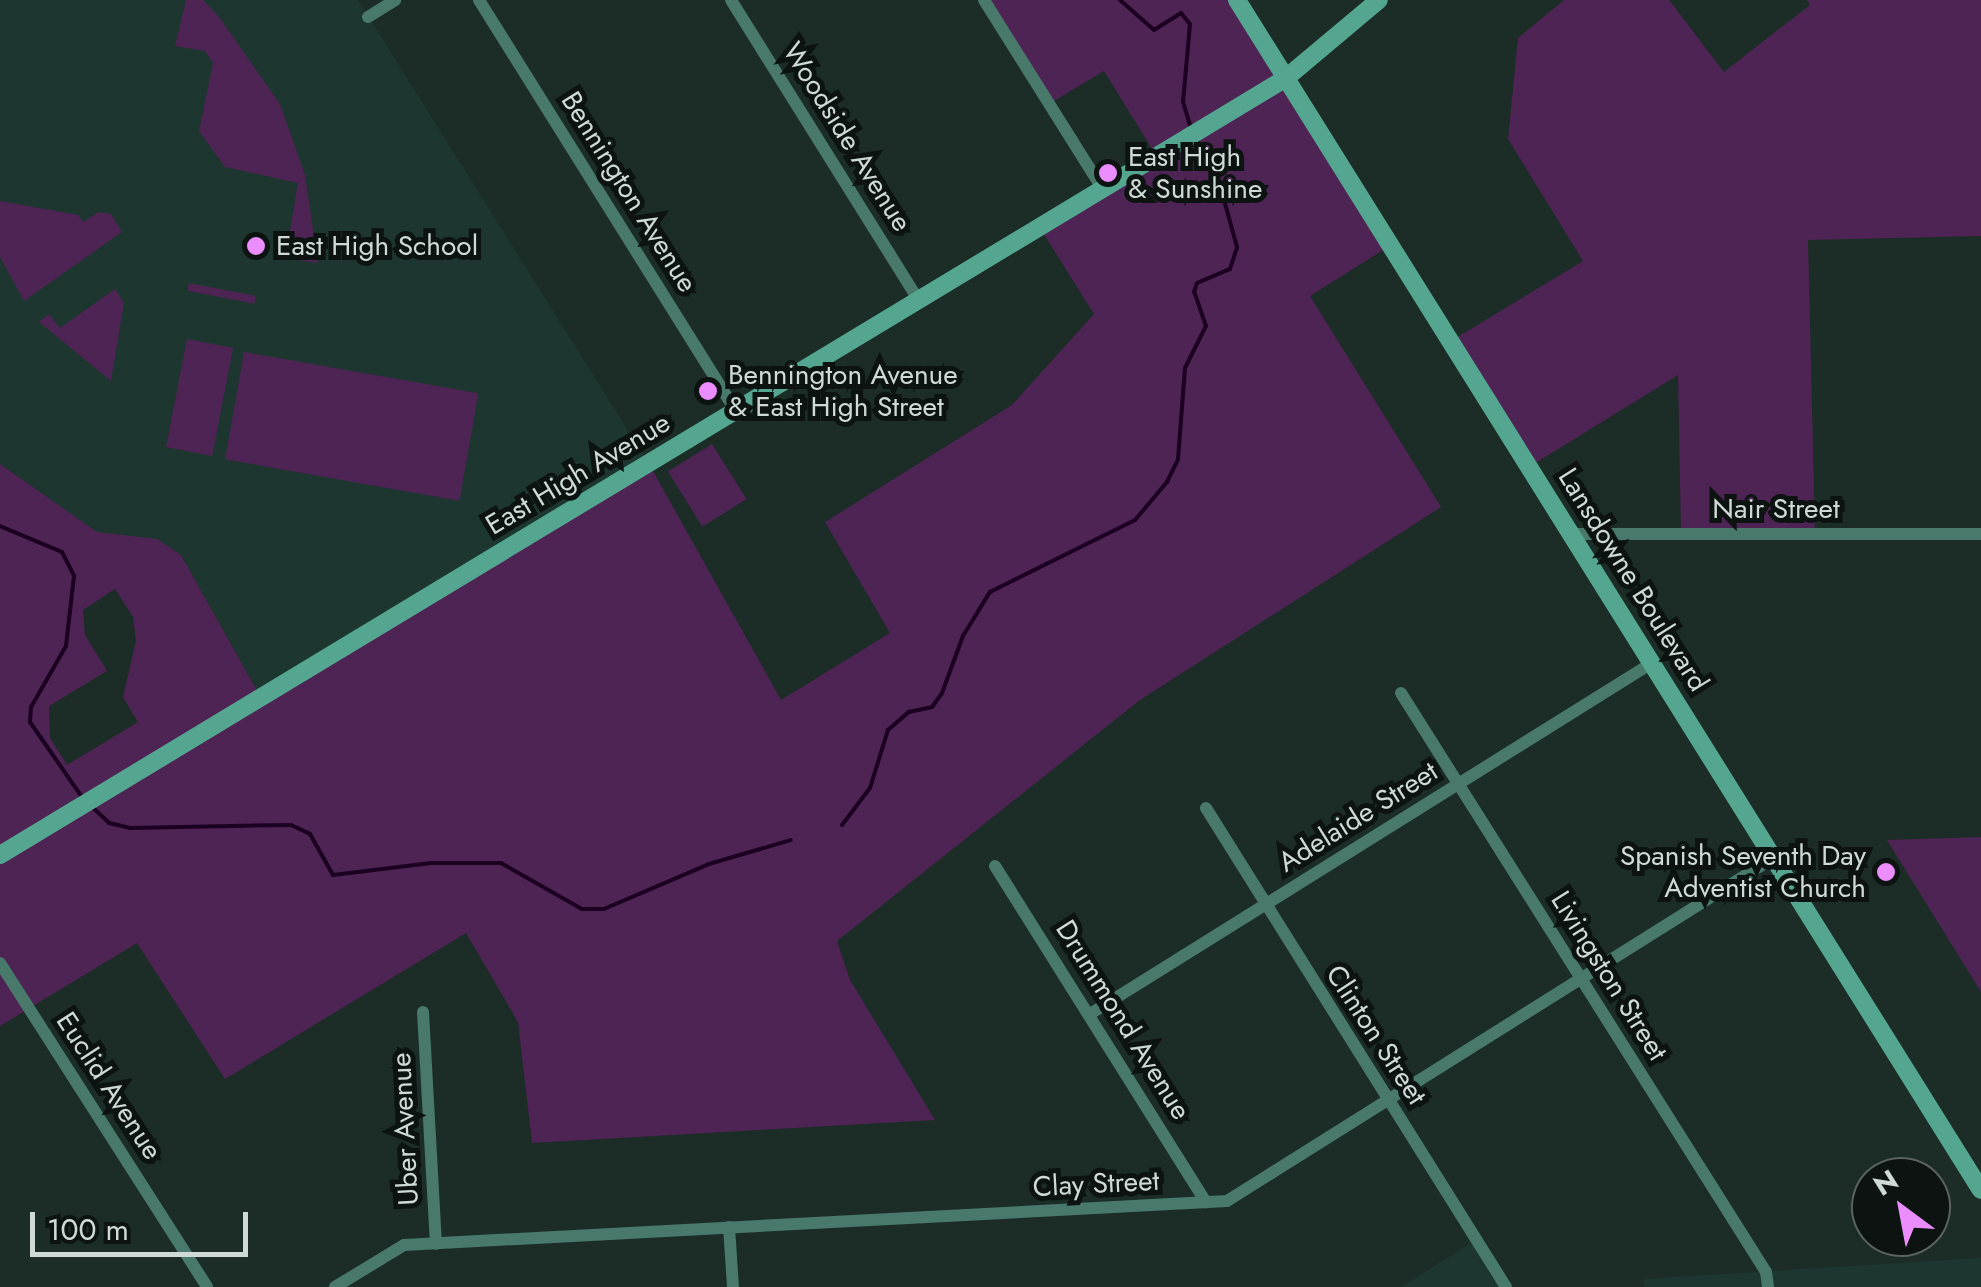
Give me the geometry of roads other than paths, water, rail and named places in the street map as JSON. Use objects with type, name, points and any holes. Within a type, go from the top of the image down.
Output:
[{"type":"street","points":[[368,17],[395,0]]},
{"type":"street","name":"Bennington Avenue","points":[[479,0],[736,412]]},
{"type":"street","name":"Woodside Avenue","points":[[732,0],[920,301]]},
{"type":"street","points":[[984,0],[1103,190]]},
{"type":"street","name":"Lansdowne Boulevard","points":[[1237,0],[1773,858],[1975,1165],[1981,1190]]},
{"type":"street","name":"East High Avenue","points":[[0,856],[1226,116],[1286,78],[1379,0]]},
{"type":"street","name":"Nair Street","points":[[1572,534],[1981,534]]},
{"type":"street","name":"Adelaide Street","points":[[1090,1014],[1652,663]]},
{"type":"street","name":"Livingston Street","points":[[1401,693],[1766,1272],[1768,1287]]},
{"type":"street","name":"Clinton Street","points":[[1206,808],[1506,1287]]},
{"type":"street","name":"Clay Street","points":[[335,1287],[398,1246],[1236,1198],[1773,858]]},
{"type":"street","name":"Drummond Avenue","points":[[994,866],[1206,1202]]},
{"type":"street","name":"Euclid Avenue","points":[[0,963],[207,1287]]},
{"type":"street","name":"Uber Avenue","points":[[423,1012],[436,1244]]},
{"type":"street","points":[[729,1228],[732,1287]]},
{"type":"waterway","points":[[1120,0],[1154,30],[1181,13],[1190,24],[1183,102],[1191,128]]},
{"type":"waterway","points":[[842,825],[870,788],[888,730],[909,712],[932,707],[942,693],[963,636],[990,592],[1135,520],[1167,482],[1178,459],[1185,368],[1206,326],[1194,292],[1197,283],[1230,269],[1237,247],[1221,189],[1197,141]]},
{"type":"waterway","points":[[0,526],[62,552],[74,576],[66,646],[31,707],[30,722],[84,800]]},
{"type":"waterway","points":[[91,806],[109,823],[130,828],[291,825],[310,834],[333,875],[431,863],[501,863],[582,909],[604,909],[709,864],[791,840]]},
{"type":"place","name":"East High & Sunshine","points":[[1108,173]]},
{"type":"place","name":"East High School","points":[[256,246]]},
{"type":"place","name":"Bennington Avenue & East High Street","points":[[708,391]]},
{"type":"place","name":"Spanish Seventh Day Adventist Church","points":[[1886,872]]}]
